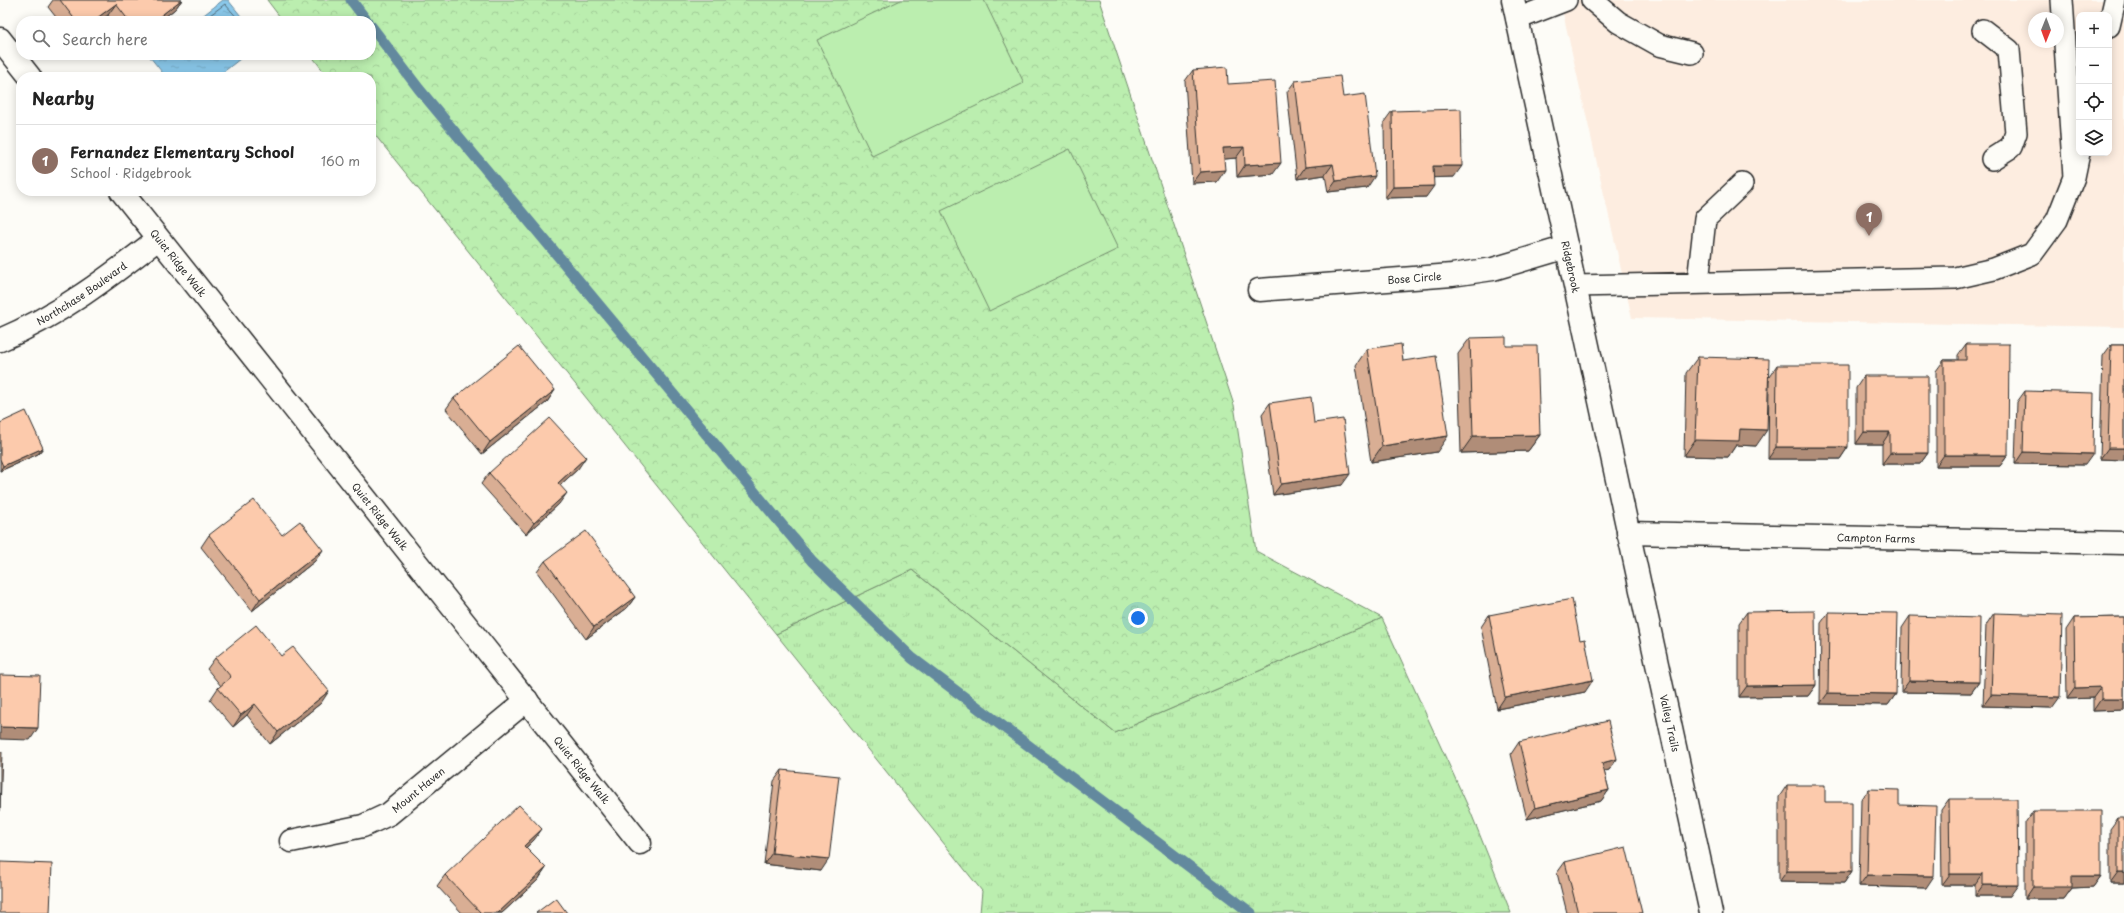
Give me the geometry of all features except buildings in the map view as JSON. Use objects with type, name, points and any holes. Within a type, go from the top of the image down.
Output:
[{"type":"street","name":"Ridgebrook","points":[[1515,10],[1628,534]]},
{"type":"street","points":[[0,39],[16,59]]},
{"type":"street","points":[[17,60],[26,72]]},
{"type":"street","name":"Quiet Ridge Walk","points":[[125,196],[640,843]]},
{"type":"street","name":"Northchase Boulevard","points":[[0,340],[64,307],[113,274],[158,239]]},
{"type":"street","name":"Bose Circle","points":[[1259,290],[1452,275],[1486,270],[1567,247]]},
{"type":"street","name":"Campton Farms","points":[[1628,534],[2124,543]]},
{"type":"street","name":"Valley Trails","points":[[1628,534],[1711,913]]},
{"type":"street","name":"Mount Haven","points":[[291,841],[363,826],[388,814],[527,700]]},
{"type":"lane","points":[[1515,10],[1566,0]]},
{"type":"lane","points":[[1592,0],[1618,22],[1659,45],[1692,53]]},
{"type":"lane","points":[[2062,0],[2074,177]]},
{"type":"lane","points":[[2112,13],[2115,0]]},
{"type":"lane","points":[[1983,30],[2010,50],[2016,133],[2011,147],[1992,159]]},
{"type":"lane","points":[[1575,286],[1698,282],[1955,278],[1994,269],[2032,254],[2057,220],[2074,177],[2079,156]]},
{"type":"lane","points":[[1698,282],[1705,219],[1742,184]]},
{"type":"shaded area","points":[[1560,0],[2124,0],[2124,327],[1632,318]]},
{"type":"green space","points":[[267,0],[1099,0],[1234,405],[1256,551],[1382,618],[1115,733],[912,570],[776,634],[376,136],[376,72],[324,72],[315,60],[376,60],[376,16],[279,16]]},
{"type":"green space","points":[[901,0],[984,0],[1024,83],[872,156],[817,40]]},
{"type":"green space","points":[[1070,149],[1118,249],[989,311],[941,211]]},
{"type":"green space","points":[[912,570],[1115,733],[1382,618],[1471,813],[1511,913],[980,913],[982,891],[776,634]]},
{"type":"water","points":[[223,0],[228,0],[241,16],[202,16]]},
{"type":"water","points":[[152,60],[239,60],[223,72],[162,72]]},
{"type":"waterway","points":[[351,0],[363,16]]},
{"type":"waterway","points":[[376,33],[419,89],[812,561],[912,658],[1251,913]]},
{"type":"place","name":"Fernandez Elementary School","points":[[1869,236]]}]
